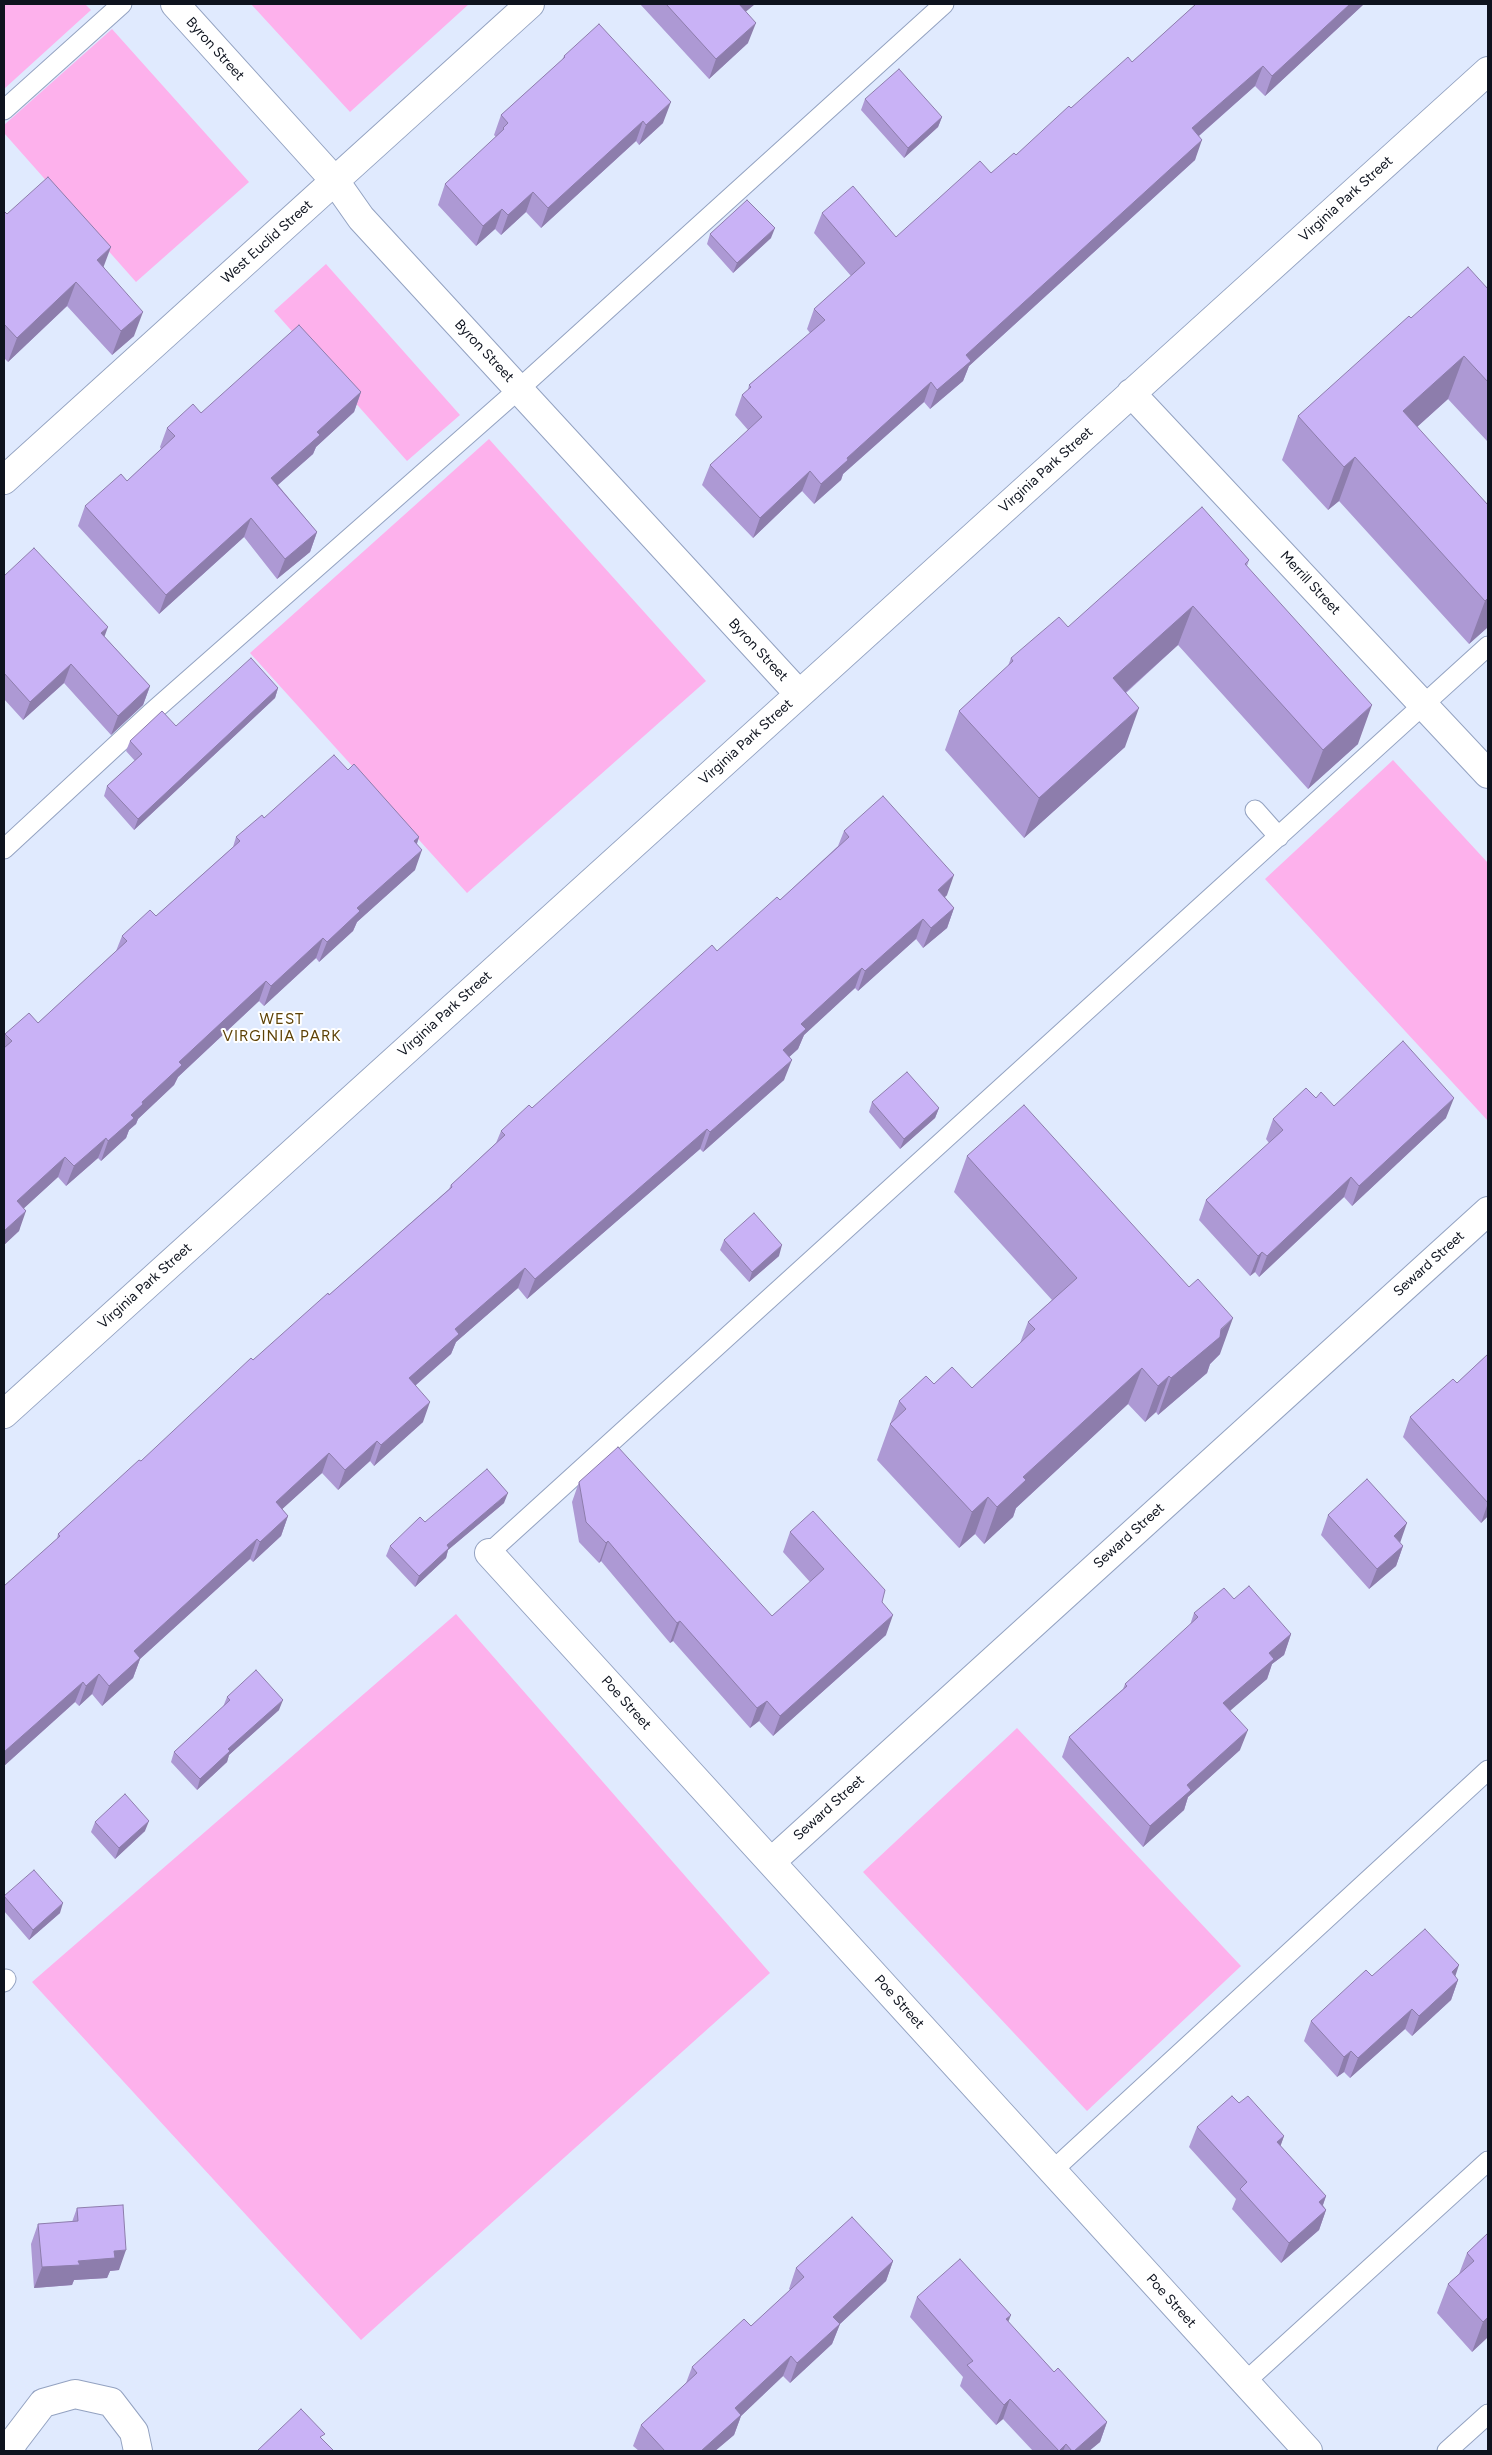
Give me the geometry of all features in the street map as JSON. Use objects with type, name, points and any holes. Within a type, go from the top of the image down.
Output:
[{"type":"street","name":"Byron Street","points":[[175,4],[335,181],[361,218],[798,694]]},
{"type":"street","name":"West Euclid Street","points":[[4,480],[530,4]]},
{"type":"street","name":"Virginia Park Street","points":[[4,1414],[1488,71]]},
{"type":"street","name":"Merrill Street","points":[[1131,393],[1488,774]]},
{"type":"street","name":"Seward Street","points":[[770,1862],[1488,1211]]},
{"type":"street","name":"Poe Street","points":[[489,1552],[1308,2451]]},
{"type":"street","points":[[10,2451],[14,2442],[43,2403],[75,2394],[111,2402],[134,2432],[138,2451]]},
{"type":"lane","points":[[4,110],[122,4]]},
{"type":"lane","points":[[4,849],[150,714],[519,389],[944,4]]},
{"type":"lane","points":[[489,1552],[1488,646]]},
{"type":"lane","points":[[1255,810],[1279,837]]},
{"type":"lane","points":[[1052,2171],[1488,1770]]},
{"type":"lane","points":[[1245,2382],[1488,2161]]},
{"type":"lane","points":[[1447,2451],[1488,2414]]},
{"type":"shaded area","points":[[4,4],[85,4],[91,10],[4,89]]},
{"type":"shaded area","points":[[251,4],[469,4],[350,112]]},
{"type":"shaded area","points":[[112,29],[249,182],[136,282],[4,133],[4,125]]},
{"type":"shaded area","points":[[326,264],[460,415],[407,461],[274,311]]},
{"type":"shaded area","points":[[489,439],[706,681],[467,893],[250,653]]},
{"type":"shaded area","points":[[1393,760],[1488,863],[1488,1121],[1265,879]]},
{"type":"shaded area","points":[[456,1614],[770,1973],[361,2340],[32,1982]]},
{"type":"shaded area","points":[[1017,1728],[1241,1966],[1087,2111],[863,1872]]},
{"type":"building","points":[[666,4],[739,4],[756,23],[716,59]]},
{"type":"building","points":[[1196,4],[1350,4],[1272,76],[1263,66],[1192,128],[1202,140],[966,355],[971,361],[937,390],[931,382],[821,484],[810,471],[760,518],[710,465],[762,417],[742,395],[751,387],[749,385],[825,320],[814,309],[865,263],[822,213],[853,186],[896,237],[980,161],[991,173],[1014,153],[1016,155],[1069,106],[1071,108],[1128,57],[1132,62]]},
{"type":"building","points":[[599,24],[671,102],[646,125],[643,121],[548,208],[533,192],[508,215],[502,209],[483,226],[445,184],[504,129],[508,123],[501,115]]},
{"type":"building","points":[[899,69],[942,117],[908,148],[865,99]]},
{"type":"building","points":[[48,177],[111,247],[97,260],[143,312],[121,331],[76,282],[17,338],[4,324],[4,211],[7,214]]},
{"type":"building","points":[[747,200],[775,228],[737,263],[710,234]]},
{"type":"building","points":[[1468,267],[1488,289],[1488,382],[1464,356],[1403,411],[1488,505],[1488,598],[1485,601],[1355,457],[1344,467],[1298,416],[1409,316],[1411,318]]},
{"type":"building","points":[[299,325],[361,392],[317,432],[320,435],[271,478],[317,532],[285,559],[251,518],[166,595],[85,506],[121,474],[127,481],[175,436],[167,428],[193,404],[201,413]]},
{"type":"building","points":[[1202,507],[1249,560],[1245,564],[1372,705],[1323,750],[1193,606],[1113,678],[1139,708],[1039,798],[959,711],[1013,661],[1011,658],[1059,617],[1068,627]]},
{"type":"building","points":[[34,548],[108,627],[101,633],[150,686],[118,716],[71,664],[30,702],[4,673],[4,576]]},
{"type":"building","points":[[251,658],[278,688],[138,819],[107,786],[142,754],[130,741],[162,711],[176,726]]},
{"type":"building","points":[[334,755],[348,770],[354,764],[419,837],[414,841],[422,850],[357,908],[360,911],[327,942],[323,938],[271,986],[266,981],[179,1062],[182,1065],[142,1102],[143,1104],[131,1115],[134,1118],[108,1141],[106,1138],[74,1166],[65,1157],[17,1201],[26,1211],[4,1231],[4,1048],[12,1041],[5,1034],[29,1013],[38,1023],[127,941],[122,936],[150,910],[156,916],[240,841],[236,837],[262,815],[264,818]]},
{"type":"building","points":[[883,796],[954,875],[938,890],[954,908],[931,928],[923,919],[865,971],[862,968],[801,1024],[806,1029],[783,1050],[792,1060],[710,1132],[707,1129],[535,1279],[525,1268],[455,1329],[459,1334],[409,1378],[430,1402],[381,1445],[377,1441],[345,1470],[329,1453],[276,1502],[288,1516],[260,1542],[257,1539],[134,1651],[140,1658],[109,1686],[99,1674],[86,1686],[83,1682],[4,1752],[4,1586],[60,1536],[58,1534],[139,1460],[141,1461],[251,1358],[253,1360],[452,1187],[451,1185],[505,1135],[501,1131],[529,1105],[532,1108],[712,945],[717,951],[777,897],[780,900],[849,837],[844,831]]},
{"type":"building","points":[[1403,1041],[1454,1098],[1359,1186],[1351,1177],[1267,1256],[1262,1252],[1258,1256],[1206,1200],[1283,1130],[1273,1119],[1306,1088],[1316,1098],[1321,1092],[1334,1106]]},
{"type":"building","points":[[907,1072],[939,1108],[904,1139],[872,1102]]},
{"type":"building","points":[[1024,1105],[1189,1287],[1198,1279],[1233,1318],[1221,1329],[1220,1337],[1171,1378],[1169,1376],[1158,1386],[1142,1368],[1023,1477],[1026,1480],[997,1507],[988,1497],[972,1512],[890,1424],[906,1409],[899,1401],[926,1376],[934,1384],[952,1367],[972,1388],[1035,1329],[1028,1322],[1077,1278],[967,1156]]},
{"type":"building","points":[[754,1213],[782,1245],[752,1272],[724,1240]]},
{"type":"building","points":[[1488,1354],[1488,1503],[1410,1417],[1453,1379],[1457,1383]]},
{"type":"building","points":[[618,1447],[772,1616],[824,1569],[790,1532],[813,1511],[885,1590],[882,1602],[893,1615],[780,1716],[767,1701],[757,1708],[680,1621],[677,1623],[608,1541],[606,1543],[586,1522],[579,1482]]},
{"type":"building","points":[[487,1469],[508,1493],[447,1545],[449,1548],[419,1576],[390,1546],[420,1517],[425,1522]]},
{"type":"building","points":[[1367,1479],[1407,1523],[1394,1536],[1403,1546],[1377,1569],[1328,1515]]},
{"type":"building","points":[[1249,1586],[1291,1634],[1269,1653],[1274,1659],[1223,1703],[1248,1730],[1187,1785],[1191,1790],[1150,1826],[1069,1737],[1127,1686],[1125,1684],[1198,1617],[1194,1613],[1224,1588],[1234,1599]]},
{"type":"building","points":[[256,1670],[283,1700],[228,1749],[230,1751],[200,1779],[174,1752],[230,1700],[227,1697]]},
{"type":"building","points":[[125,1794],[149,1821],[119,1848],[95,1822]]},
{"type":"building","points":[[34,1870],[63,1903],[33,1930],[4,1896]]},
{"type":"building","points":[[1425,1929],[1459,1965],[1452,1972],[1458,1980],[1419,2016],[1412,2009],[1358,2058],[1351,2051],[1344,2057],[1311,2021],[1366,1970],[1372,1976]]},
{"type":"building","points":[[1232,2096],[1239,2103],[1248,2096],[1284,2136],[1277,2142],[1326,2196],[1319,2202],[1326,2210],[1289,2243],[1240,2189],[1247,2182],[1197,2127]]},
{"type":"building","points":[[123,2205],[126,2250],[114,2251],[115,2258],[78,2261],[80,2265],[42,2267],[38,2224],[78,2221],[77,2208]]},
{"type":"building","points":[[852,2217],[893,2261],[833,2317],[840,2324],[797,2363],[791,2356],[735,2408],[741,2415],[701,2451],[665,2451],[641,2425],[697,2373],[692,2367],[744,2319],[751,2326],[804,2277],[796,2268]]},
{"type":"building","points":[[1488,2233],[1488,2317],[1483,2322],[1448,2284],[1474,2261],[1467,2253]]},
{"type":"building","points":[[960,2259],[1011,2315],[1006,2319],[1054,2372],[1058,2368],[1107,2422],[1074,2451],[1066,2444],[1059,2451],[1010,2399],[1004,2405],[967,2365],[973,2361],[917,2297]]},
{"type":"building","points":[[301,2409],[325,2434],[320,2437],[334,2451],[257,2451]]},
{"type":"district","name":"WEST VIRGINIA PARK","points":[[282,1028]]}]
